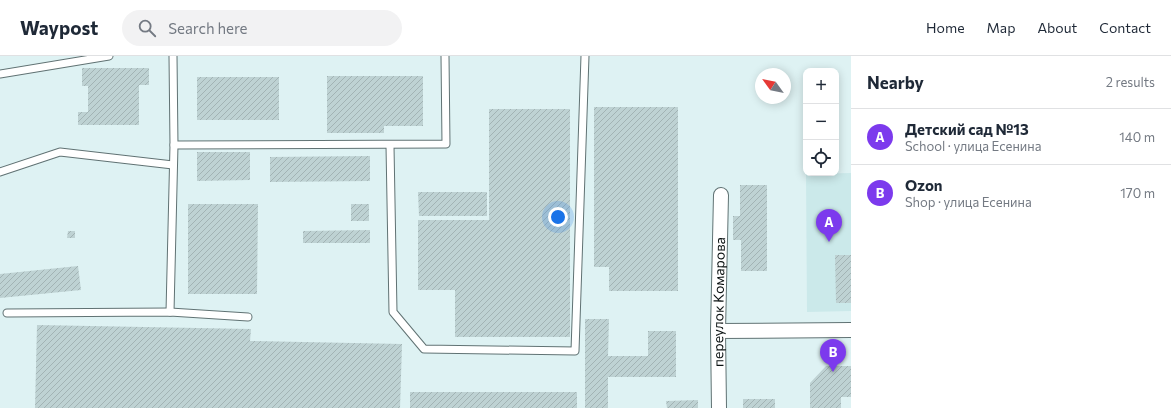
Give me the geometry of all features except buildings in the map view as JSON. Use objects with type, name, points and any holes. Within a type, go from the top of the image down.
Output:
[{"type":"street","name":"переулок Комарова","points":[[719,408],[718,331],[721,195]]},
{"type":"street","points":[[718,331],[851,330]]},
{"type":"lane","points":[[0,74],[109,56]]},
{"type":"lane","points":[[170,312],[174,145],[173,56]]},
{"type":"lane","points":[[174,145],[390,146],[446,144],[445,56]]},
{"type":"lane","points":[[390,146],[393,312],[424,349],[575,351],[585,56]]},
{"type":"lane","points":[[0,172],[60,152],[173,166]]},
{"type":"lane","points":[[7,313],[170,312],[248,317]]},
{"type":"shaded area","points":[[839,173],[851,173],[851,311],[807,312],[806,176],[839,176]]},
{"type":"place","name":"Детский сад №13","points":[[829,242]]},
{"type":"place","name":"Ozon","points":[[833,372]]}]
